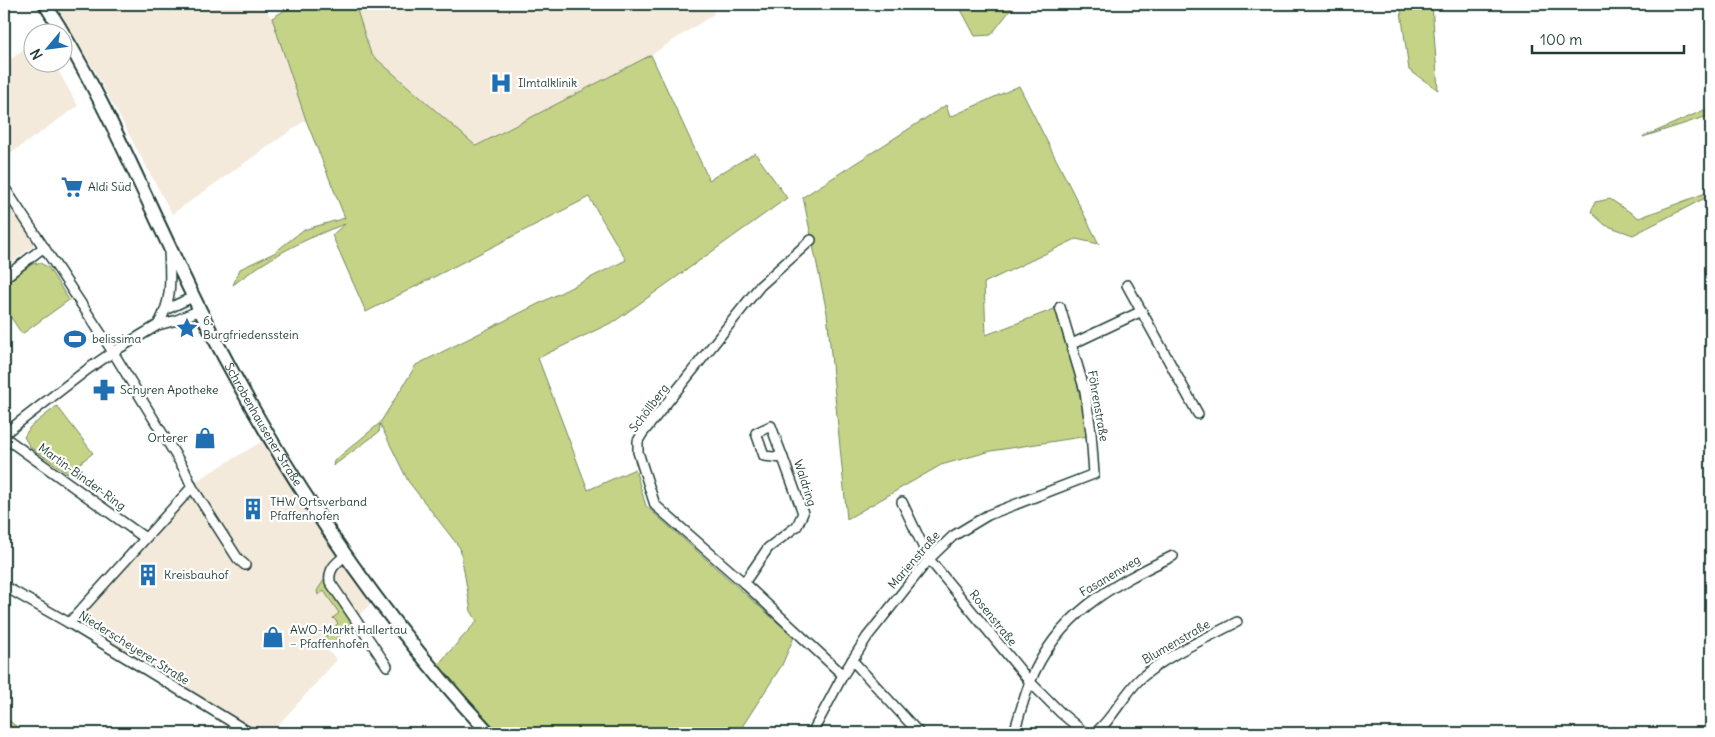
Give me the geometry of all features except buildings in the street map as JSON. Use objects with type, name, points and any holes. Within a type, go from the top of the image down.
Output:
[{"type":"main road","name":"Schrobenhausener Straße","points":[[45,4],[95,91],[193,297],[258,418],[346,555],[419,652],[489,733]]},
{"type":"street","points":[[6,190],[113,352],[184,469],[192,487],[238,559],[245,565]]},
{"type":"street","name":"Schöllberg","points":[[810,240],[771,274],[749,299],[638,441],[638,452],[655,505],[744,582],[843,675]]},
{"type":"street","points":[[158,325],[167,309],[170,284],[169,246]]},
{"type":"street","points":[[4,278],[44,248]]},
{"type":"street","points":[[1127,285],[1198,414]]},
{"type":"street","points":[[167,309],[193,297]]},
{"type":"street","name":"Föhrenstraße","points":[[1060,307],[1085,391],[1091,432],[1094,474]]},
{"type":"street","points":[[4,435],[88,369],[113,352],[158,325],[178,320],[200,310]]},
{"type":"street","points":[[1072,344],[1142,311]]},
{"type":"street","name":"Martin-Binder-Ring","points":[[4,435],[145,538]]},
{"type":"street","name":"Waldring","points":[[744,582],[768,548],[802,520],[803,513],[784,458]]},
{"type":"street","name":"Marienstraße","points":[[812,733],[852,660],[883,615],[929,559],[953,536],[973,521],[1094,474]]},
{"type":"street","points":[[69,623],[192,487]]},
{"type":"street","name":"Rosenstraße","points":[[902,502],[929,559],[1030,682],[1085,733]]},
{"type":"street","points":[[346,555],[332,568],[328,575],[330,582],[387,666]]},
{"type":"street","name":"Fasanenweg","points":[[1014,733],[1030,682],[1055,638],[1084,606],[1133,575],[1173,556]]},
{"type":"street","name":"Niederscheyerer Straße","points":[[4,586],[69,623],[236,730],[250,733]]},
{"type":"street","name":"Blumenstraße","points":[[1094,733],[1102,728],[1129,690],[1149,672],[1175,655],[1237,622]]},
{"type":"street","points":[[852,660],[920,733]]},
{"type":"shaded area","points":[[55,4],[261,4],[272,18],[306,120],[172,214],[72,32],[72,22],[66,22]]},
{"type":"shaded area","name":"Ilmtalklinik","points":[[355,4],[711,4],[714,14],[651,55],[476,146],[371,54]]},
{"type":"shaded area","points":[[22,50],[22,72],[59,72],[78,106],[4,158],[4,65]]},
{"type":"shaded area","points":[[4,195],[38,242],[4,269]]},
{"type":"shaded area","points":[[269,437],[377,597],[327,649],[337,660],[271,733],[256,733],[85,629],[80,615],[151,542],[196,481]]},
{"type":"green space","points":[[295,4],[355,4],[371,54],[476,146],[651,55],[709,180],[755,153],[787,198],[615,321],[538,358],[588,490],[635,469],[646,506],[794,637],[782,665],[738,733],[489,733],[434,669],[477,621],[471,611],[460,548],[408,481],[380,424],[379,432],[333,466],[334,461],[380,423],[416,365],[626,260],[589,197],[366,312],[332,235],[345,224],[286,250],[259,266],[233,285],[240,269],[274,253],[303,230],[345,218],[306,120],[272,18]]},
{"type":"green space","points":[[958,4],[1015,4],[991,35],[975,36]]},
{"type":"green space","points":[[1400,4],[1432,4],[1438,90],[1409,70]]},
{"type":"green space","points":[[1019,86],[1099,244],[1076,239],[984,283],[986,335],[1057,308],[1069,342],[1088,436],[991,451],[941,465],[847,519],[827,313],[803,197],[946,105],[950,117]]},
{"type":"green space","points":[[1711,107],[1711,114],[1705,117],[1643,137]]},
{"type":"green space","points":[[1711,191],[1711,195],[1633,235],[1605,225],[1591,212],[1595,202],[1610,199],[1639,218]]},
{"type":"green space","points":[[40,263],[48,267],[69,300],[22,334],[4,307],[4,285],[32,264]]},
{"type":"green space","points":[[57,406],[93,453],[67,473],[30,447],[24,437],[30,427]]},
{"type":"green space","points":[[324,580],[354,621],[327,649],[321,642],[338,623],[333,618],[339,613],[324,591],[318,595],[317,591]]},
{"type":"green space","points":[[4,716],[24,733],[4,733]]},
{"type":"place","name":"Ilmtalklinik","points":[[501,83]]},
{"type":"place","name":"Aldi Süd","points":[[72,187]]},
{"type":"place","name":"6. Burgfriedensstein","points":[[187,328]]},
{"type":"place","name":"belissima","points":[[75,339]]},
{"type":"place","name":"Schyren Apotheke","points":[[104,390]]},
{"type":"place","name":"Orterer","points":[[205,438]]},
{"type":"place","name":"THW Ortsverband Pfaffenhofen","points":[[253,509]]},
{"type":"place","name":"Kreisbauhof","points":[[148,575]]},
{"type":"place","name":"AWO-Markt Hallertau – Pfaffenhofen","points":[[273,637]]}]
